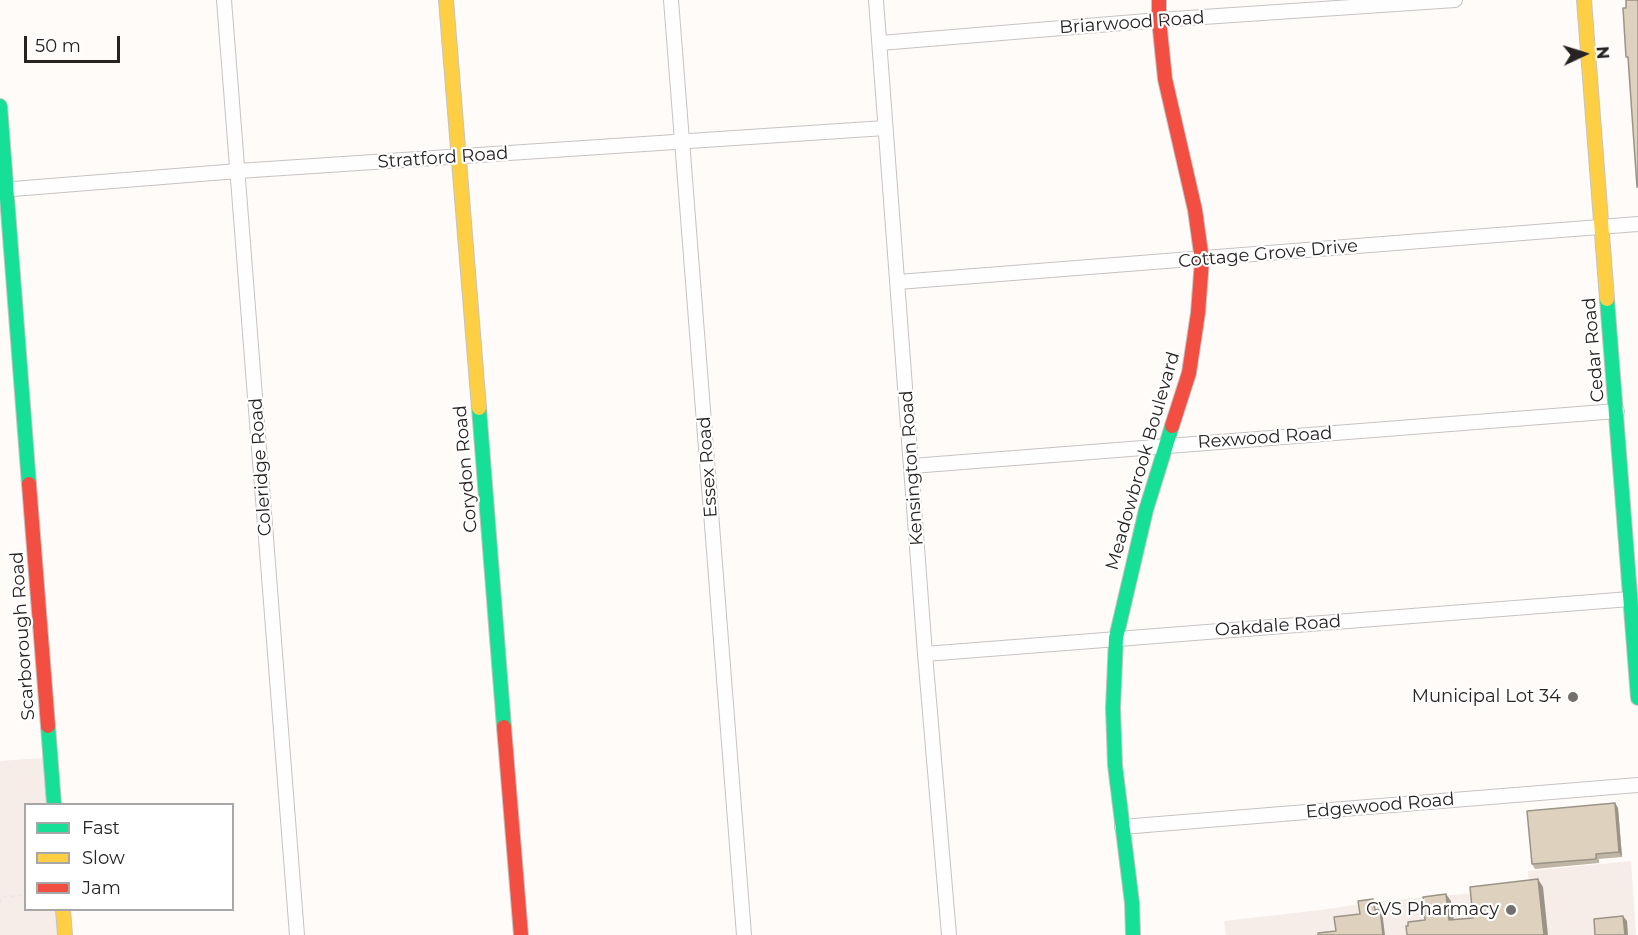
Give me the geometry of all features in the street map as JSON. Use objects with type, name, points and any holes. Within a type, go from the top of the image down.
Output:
[{"type":"street","name":"Coleridge Road","points":[[224,0],[297,935]]},
{"type":"street","name":"Corydon Road","points":[[446,0],[521,935]]},
{"type":"street","name":"Essex Road","points":[[671,0],[744,935]]},
{"type":"street","name":"Kensington Road","points":[[876,0],[925,654],[949,935]]},
{"type":"street","name":"Meadowbrook Boulevard","points":[[1133,935],[1132,903],[1115,765],[1113,708],[1116,638],[1146,510],[1189,373],[1198,313],[1202,260],[1195,210],[1165,79],[1159,0]]},
{"type":"street","name":"Briarwood Road","points":[[880,43],[1455,0]]},
{"type":"street","name":"Cedar Road","points":[[1584,0],[1638,698]]},
{"type":"street","name":"Scarborough Road","points":[[0,106],[3,189],[54,803]]},
{"type":"street","name":"Stratford Road","points":[[3,189],[885,128]]},
{"type":"street","name":"Cottage Grove Drive","points":[[898,282],[1202,260],[1638,224]]},
{"type":"street","name":"Rexwood Road","points":[[912,466],[1617,411]]},
{"type":"street","name":"Oakdale Road","points":[[925,654],[1630,599]]},
{"type":"street","name":"Edgewood Road","points":[[1122,827],[1638,786]]},
{"type":"street","points":[[63,911],[65,935]]},
{"type":"path","points":[[0,902],[2,897],[24,895]]},
{"type":"shaded area","points":[[43,758],[47,803],[24,803],[24,911],[55,911],[57,935],[0,935],[0,761]]},
{"type":"shaded area","points":[[1631,861],[1636,935],[1226,935],[1224,921],[1381,901],[1529,886],[1528,871]]},
{"type":"building","points":[[1626,0],[1638,0],[1638,187],[1628,57],[1626,57],[1623,8],[1626,8]]},
{"type":"building","points":[[1615,803],[1619,852],[1596,854],[1596,859],[1532,864],[1527,811]]},
{"type":"building","points":[[1538,879],[1544,935],[1407,935],[1408,922],[1425,920],[1423,897],[1446,894],[1449,920],[1473,918],[1470,887]]},
{"type":"building","points":[[1373,899],[1375,910],[1380,909],[1383,935],[1318,935],[1318,933],[1336,931],[1334,917],[1360,914],[1358,901]]},
{"type":"building","points":[[1623,916],[1625,935],[1595,935],[1594,919]]},
{"type":"traffic: fast","points":[[0,106],[29,484]]},
{"type":"traffic: fast","points":[[1607,299],[1638,698]]},
{"type":"traffic: fast","points":[[479,408],[504,727]]},
{"type":"traffic: fast","points":[[1133,935],[1132,903],[1115,765],[1113,708],[1116,638],[1146,510],[1172,426]]},
{"type":"traffic: fast","points":[[48,726],[54,803]]},
{"type":"traffic: slow","points":[[446,0],[479,408]]},
{"type":"traffic: slow","points":[[1584,0],[1607,299]]},
{"type":"traffic: slow","points":[[63,911],[65,935]]},
{"type":"traffic: jam","points":[[1159,0],[1165,79],[1195,210],[1202,260],[1198,313],[1189,373],[1172,426]]},
{"type":"traffic: jam","points":[[29,484],[48,726]]},
{"type":"traffic: jam","points":[[504,727],[521,935]]},
{"type":"place","name":"Municipal Lot 34","points":[[1573,697]]},
{"type":"place","name":"CVS Pharmacy","points":[[1511,910]]}]
